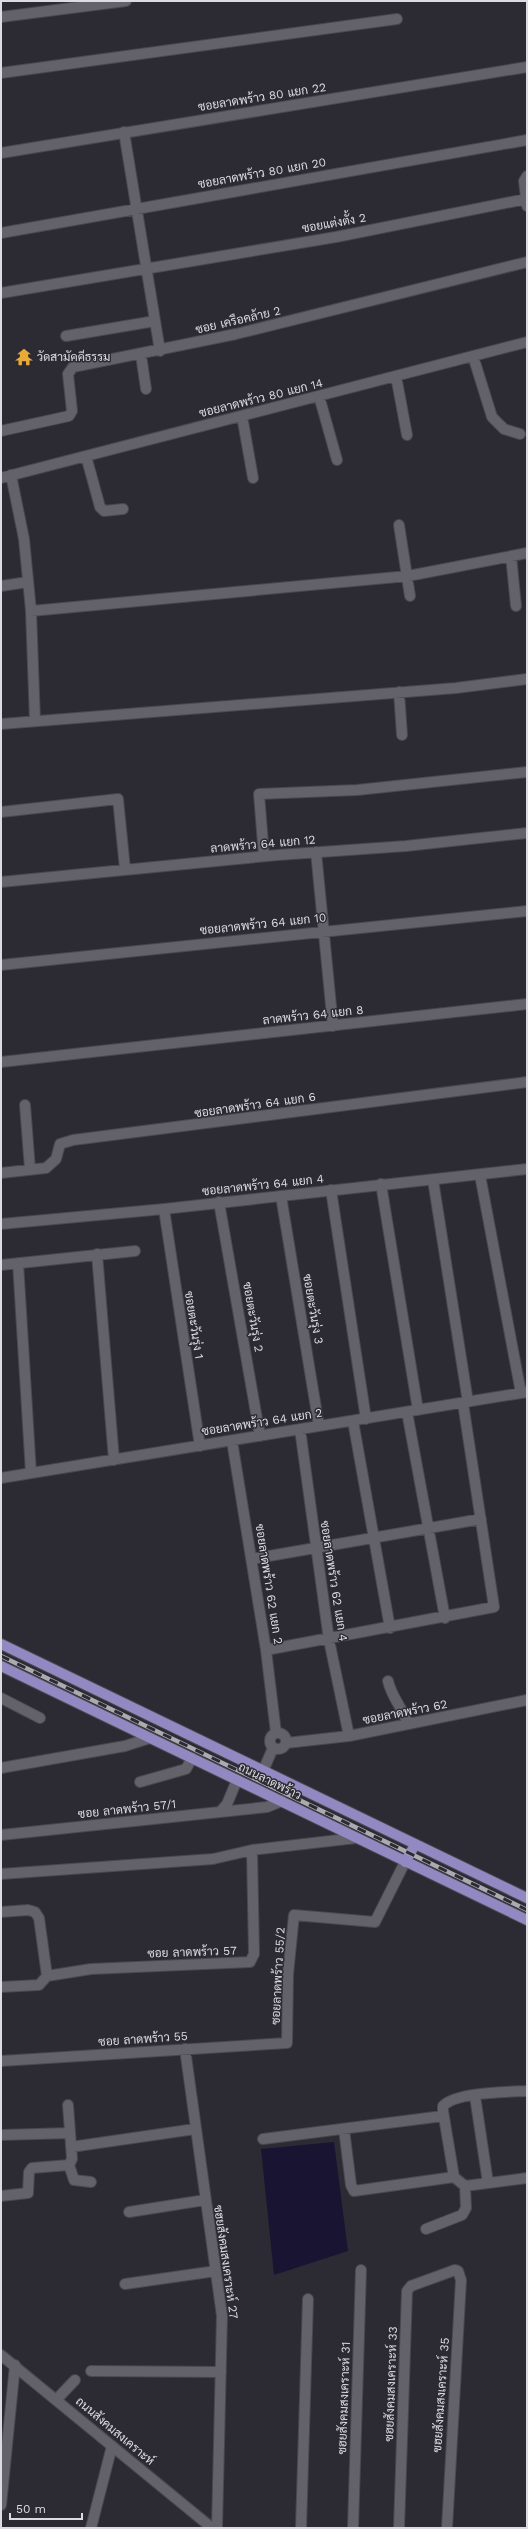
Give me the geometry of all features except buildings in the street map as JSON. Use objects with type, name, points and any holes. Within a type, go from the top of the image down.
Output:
[{"type":"main road","name":"ถนนลาดพร้าว","points":[[1,1644],[527,1898]]},
{"type":"main road","name":"ถนนลาดพร้าว","points":[[1,1666],[527,1920]]},
{"type":"main road","points":[[405,1862],[415,1845]]},
{"type":"street","points":[[1,17],[82,4],[126,1]]},
{"type":"street","points":[[1,73],[397,19]]},
{"type":"street","name":"ซอยลาดพร้าว 80 แยก 22","points":[[1,153],[527,67]]},
{"type":"street","points":[[124,132],[160,351]]},
{"type":"street","name":"ซอยลาดพร้าว 80 แยก 20","points":[[1,233],[527,140]]},
{"type":"street","points":[[526,203],[524,180],[527,176]]},
{"type":"street","name":"ซอยแต่งตั้ง 2","points":[[1,293],[336,237],[526,203]]},
{"type":"street","name":"ซอย เครือคล้าย 2","points":[[1,432],[69,416],[72,411],[68,374],[73,367],[160,351],[394,297],[527,262]]},
{"type":"street","points":[[66,336],[155,321]]},
{"type":"street","name":"ซอยลาดพร้าว 80 แยก 14","points":[[1,478],[527,342]]},
{"type":"street","points":[[141,355],[146,389]]},
{"type":"street","points":[[472,356],[492,417],[504,429],[520,434]]},
{"type":"street","points":[[396,376],[407,435]]},
{"type":"street","points":[[319,396],[337,460]]},
{"type":"street","points":[[242,416],[253,478]]},
{"type":"street","points":[[86,456],[100,507],[104,511],[123,509]]},
{"type":"street","points":[[11,475],[24,539],[31,611],[34,721]]},
{"type":"street","points":[[399,525],[410,596]]},
{"type":"street","points":[[31,611],[408,576],[527,553]]},
{"type":"street","points":[[511,556],[516,606]]},
{"type":"street","points":[[1,586],[28,582]]},
{"type":"street","points":[[1,724],[398,692],[527,679]]},
{"type":"street","points":[[398,692],[402,735]]},
{"type":"street","points":[[264,856],[258,794],[357,790],[527,772]]},
{"type":"street","points":[[1,812],[118,799],[125,869]]},
{"type":"street","name":"ลาดพร้าว 64 แยก 12","points":[[1,882],[264,856],[406,846],[527,833]]},
{"type":"street","points":[[316,852],[332,1026]]},
{"type":"street","name":"ซอยลาดพร้าว 64 แยก 10","points":[[1,965],[527,911]]},
{"type":"street","name":"ลาดพร้าว 64 แยก 8","points":[[1,1062],[527,1004]]},
{"type":"street","name":"ซอยลาดพร้าว 64 แยก 6","points":[[1,1173],[46,1168],[56,1159],[60,1144],[73,1140],[527,1082]]},
{"type":"street","points":[[25,1105],[30,1170]]},
{"type":"street","name":"ซอยลาดพร้าว 64 แยก 4","points":[[1,1224],[164,1209],[527,1169]]},
{"type":"street","points":[[480,1175],[524,1393]]},
{"type":"street","points":[[266,1650],[329,1640],[494,1607],[466,1402],[433,1180]]},
{"type":"street","points":[[381,1184],[418,1410]]},
{"type":"street","points":[[331,1190],[366,1419]]},
{"type":"street","name":"ซอยตะวันรุ่ง 3","points":[[281,1196],[319,1426]]},
{"type":"street","name":"ซอยตะวันรุ่ง 2","points":[[219,1202],[260,1436]]},
{"type":"street","name":"ซอยตะวันรุ่ง 1","points":[[164,1209],[200,1446]]},
{"type":"street","points":[[1,1265],[135,1251]]},
{"type":"street","points":[[97,1254],[114,1460]]},
{"type":"street","points":[[18,1264],[31,1473]]},
{"type":"street","name":"ซอยลาดพร้าว 64 แยก 2","points":[[1,1478],[524,1393]]},
{"type":"street","points":[[407,1412],[445,1618]]},
{"type":"street","points":[[353,1421],[390,1628]]},
{"type":"street","name":"ซอยลาดพร้าว 62 แยก 4","points":[[300,1429],[315,1548],[329,1640],[349,1736]]},
{"type":"street","name":"ซอยลาดพร้าว 62 แยก 2","points":[[232,1440],[266,1650],[276,1733]]},
{"type":"street","points":[[252,1559],[481,1519]]},
{"type":"street","points":[[388,1681],[391,1695],[402,1707],[408,1724]]},
{"type":"street","points":[[1,1698],[40,1718]]},
{"type":"street","name":"ซอยลาดพร้าว 62","points":[[273,1748],[281,1749],[286,1743],[349,1736],[527,1700]]},
{"type":"street","points":[[263,1771],[273,1748],[270,1739],[276,1733],[284,1735],[286,1743]]},
{"type":"street","points":[[1,1768],[125,1746],[150,1738]]},
{"type":"street","points":[[140,1782],[186,1769],[192,1758]]},
{"type":"street","points":[[220,1812],[227,1804],[237,1780]]},
{"type":"street","name":"ซอย ลาดพร้าว 57/1","points":[[1,1835],[266,1807],[282,1801]]},
{"type":"street","points":[[1,1874],[213,1859],[252,1850],[356,1838]]},
{"type":"street","name":"ซอย ลาดพร้าว 57","points":[[1,1987],[39,1985],[47,1976],[91,1969],[250,1962],[254,1954],[252,1850]]},
{"type":"street","name":"ซอยลาดพร้าว 55/2","points":[[287,2043],[288,1974],[294,1915],[375,1922],[405,1862]]},
{"type":"street","points":[[1,1912],[28,1910],[35,1912],[39,1918],[47,1976]]},
{"type":"street","name":"ซอย ลาดพร้าว 55","points":[[1,2061],[287,2043]]},
{"type":"street","name":"ซฮยสังคมสงเคราะห์ 27","points":[[185,2049],[222,2316],[218,2528]]},
{"type":"street","points":[[426,2229],[462,2215],[466,2208],[465,2186],[454,2176],[443,2116],[446,2104],[478,2095],[527,2091]]},
{"type":"street","points":[[478,2095],[488,2183]]},
{"type":"street","points":[[68,2105],[71,2147],[69,2165],[74,2180],[90,2182]]},
{"type":"street","points":[[263,2139],[443,2116]]},
{"type":"street","points":[[71,2147],[196,2129]]},
{"type":"street","points":[[344,2129],[351,2185],[354,2191],[454,2176]]},
{"type":"street","points":[[1,2135],[70,2133]]},
{"type":"street","points":[[1,2196],[28,2193],[29,2172],[32,2168],[69,2165]]},
{"type":"street","points":[[465,2186],[527,2178]]},
{"type":"street","points":[[129,2212],[205,2200]]},
{"type":"street","name":"ซฮยสังคมสงเคราะห์ 31","points":[[353,2528],[361,2270]]},
{"type":"street","points":[[125,2284],[216,2271]]},
{"type":"street","name":"ซฮยสังคมสงเคราะห์ 33","points":[[399,2528],[407,2291],[411,2286],[451,2271]]},
{"type":"street","name":"ซฮยสังคมสงเคราะห์ 35","points":[[447,2528],[462,2280],[458,2271],[451,2271]]},
{"type":"street","points":[[301,2528],[308,2299]]},
{"type":"street","name":"ถนนสังคมสงเคราะห์","points":[[1,2355],[112,2446],[206,2527]]},
{"type":"street","points":[[1,2505],[15,2366]]},
{"type":"street","points":[[91,2371],[221,2372]]},
{"type":"street","points":[[56,2400],[75,2380]]},
{"type":"street","points":[[91,2528],[112,2446]]},
{"type":"shaded area","points":[[334,2142],[348,2251],[274,2275],[261,2149]]},
{"type":"railway","points":[[1,1656],[527,1910]]},
{"type":"place","name":"วัดสามัคคีธรรม","points":[[24,357]]}]
